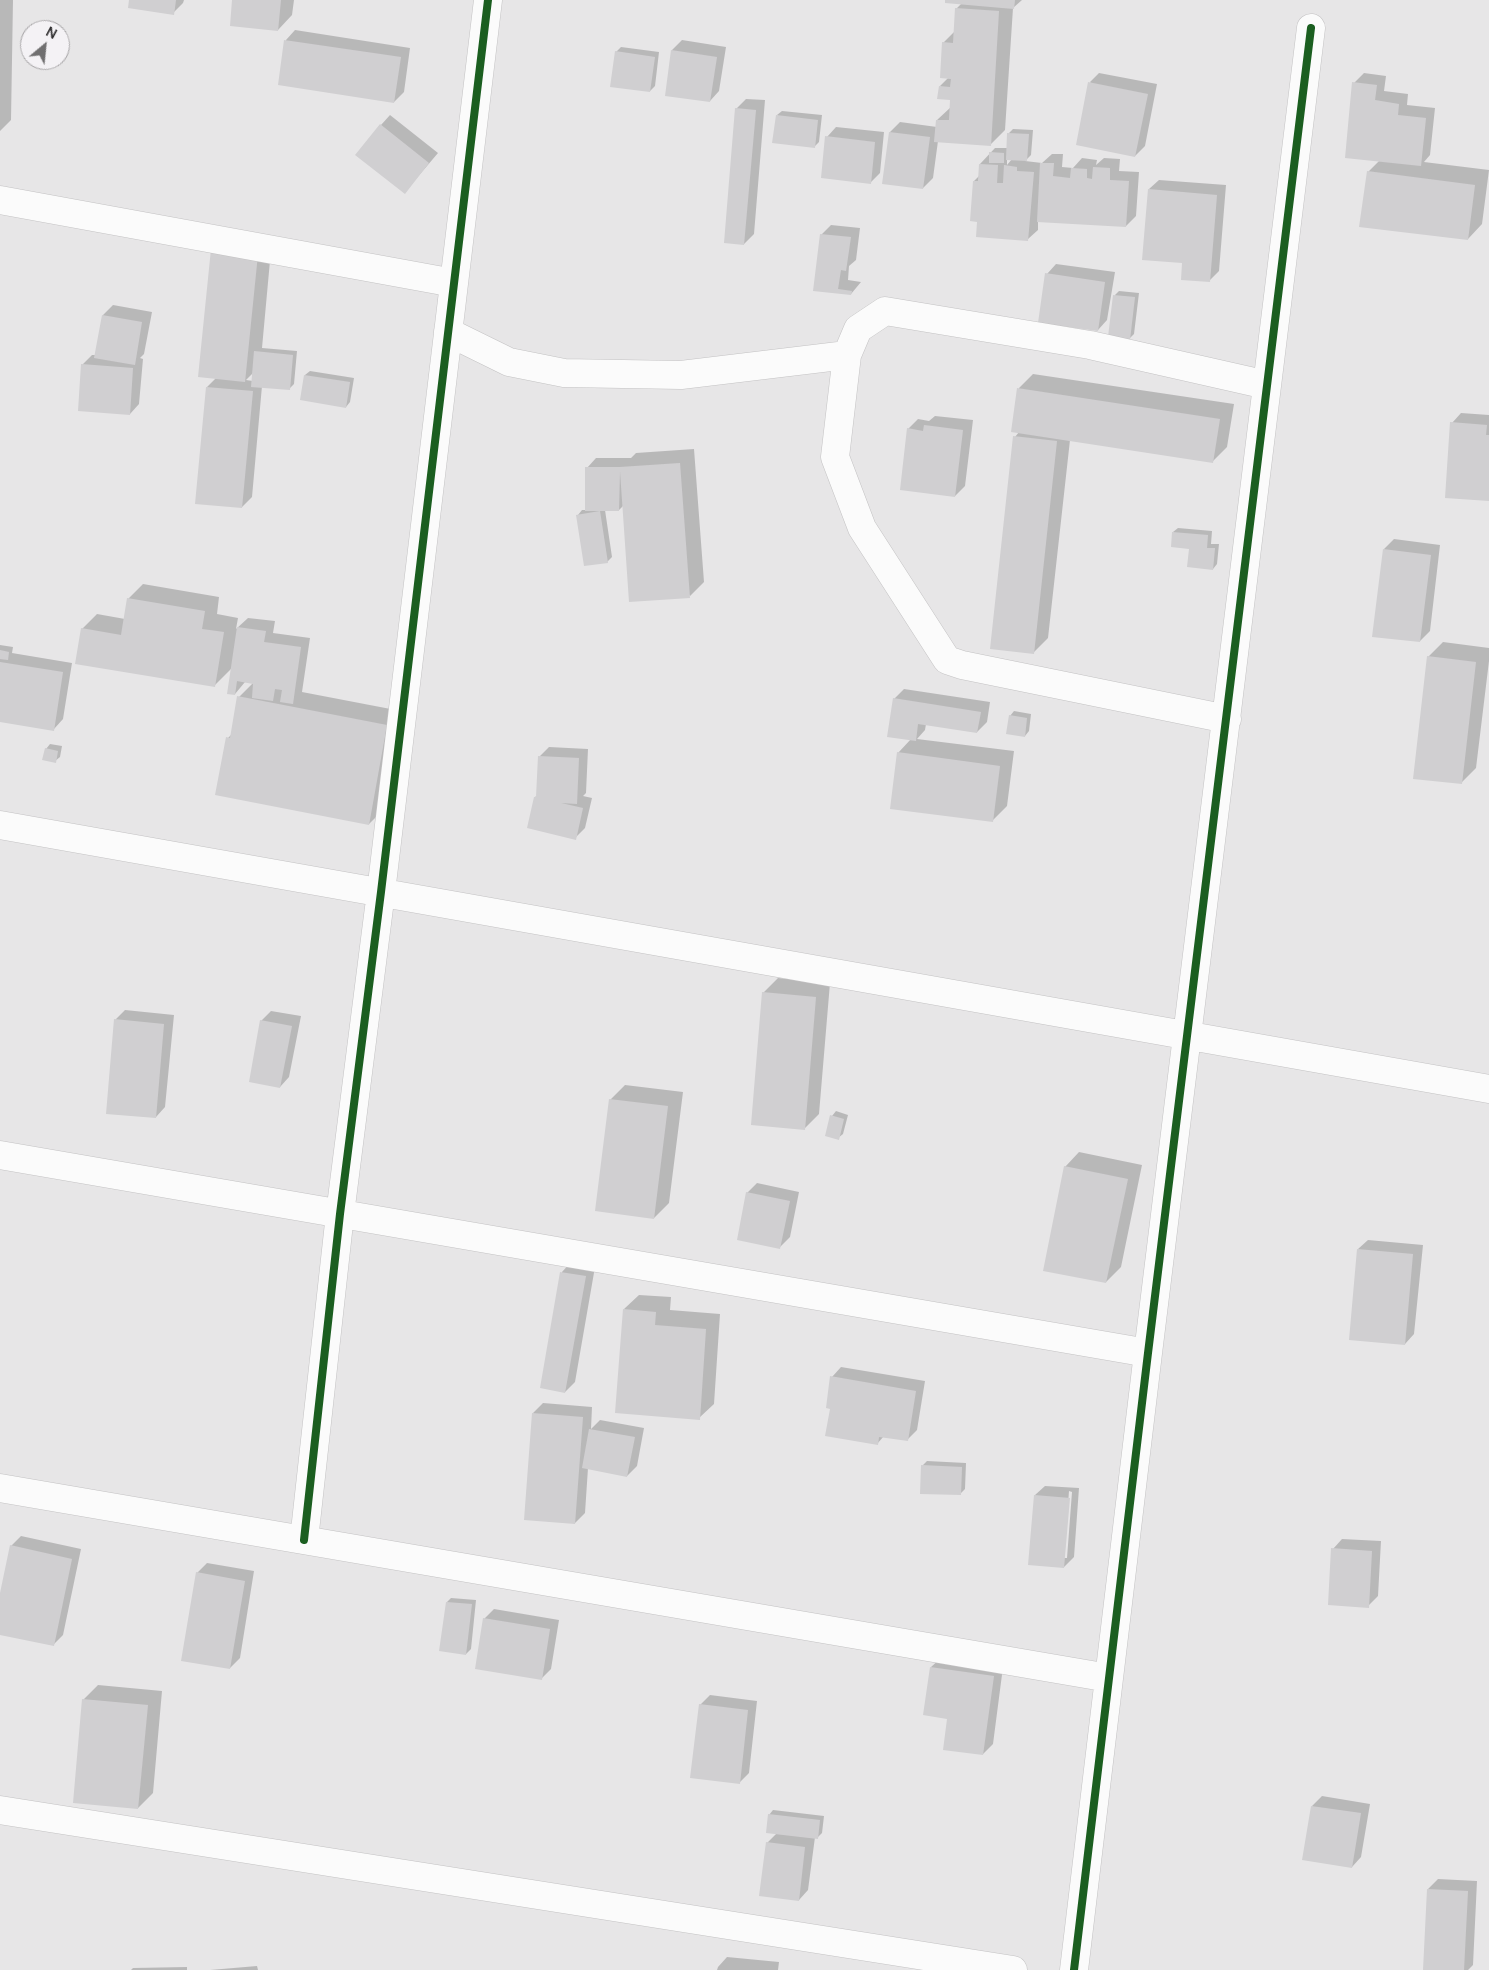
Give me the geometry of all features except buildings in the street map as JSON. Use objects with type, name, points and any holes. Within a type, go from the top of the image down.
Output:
[{"type":"street","points":[[304,1540],[340,1214],[381,892],[488,0]]},
{"type":"street","points":[[1074,1970],[1310,28]]},
{"type":"street","points":[[0,200],[454,282]]},
{"type":"street","points":[[1227,718],[962,665],[947,660],[862,528],[835,457],[847,355],[858,329],[885,311],[1090,345],[1267,385]]},
{"type":"street","points":[[448,332],[509,362],[564,373],[681,375],[847,355]]},
{"type":"street","points":[[0,825],[1489,1089]]},
{"type":"street","points":[[0,1155],[1148,1353]]},
{"type":"street","points":[[0,1488],[1109,1678]]},
{"type":"street","points":[[0,1810],[1013,1970]]},
{"type":"cycle path","points":[[304,1540],[340,1214],[381,892],[488,0]]},
{"type":"cycle path","points":[[1074,1970],[1311,28]]}]
